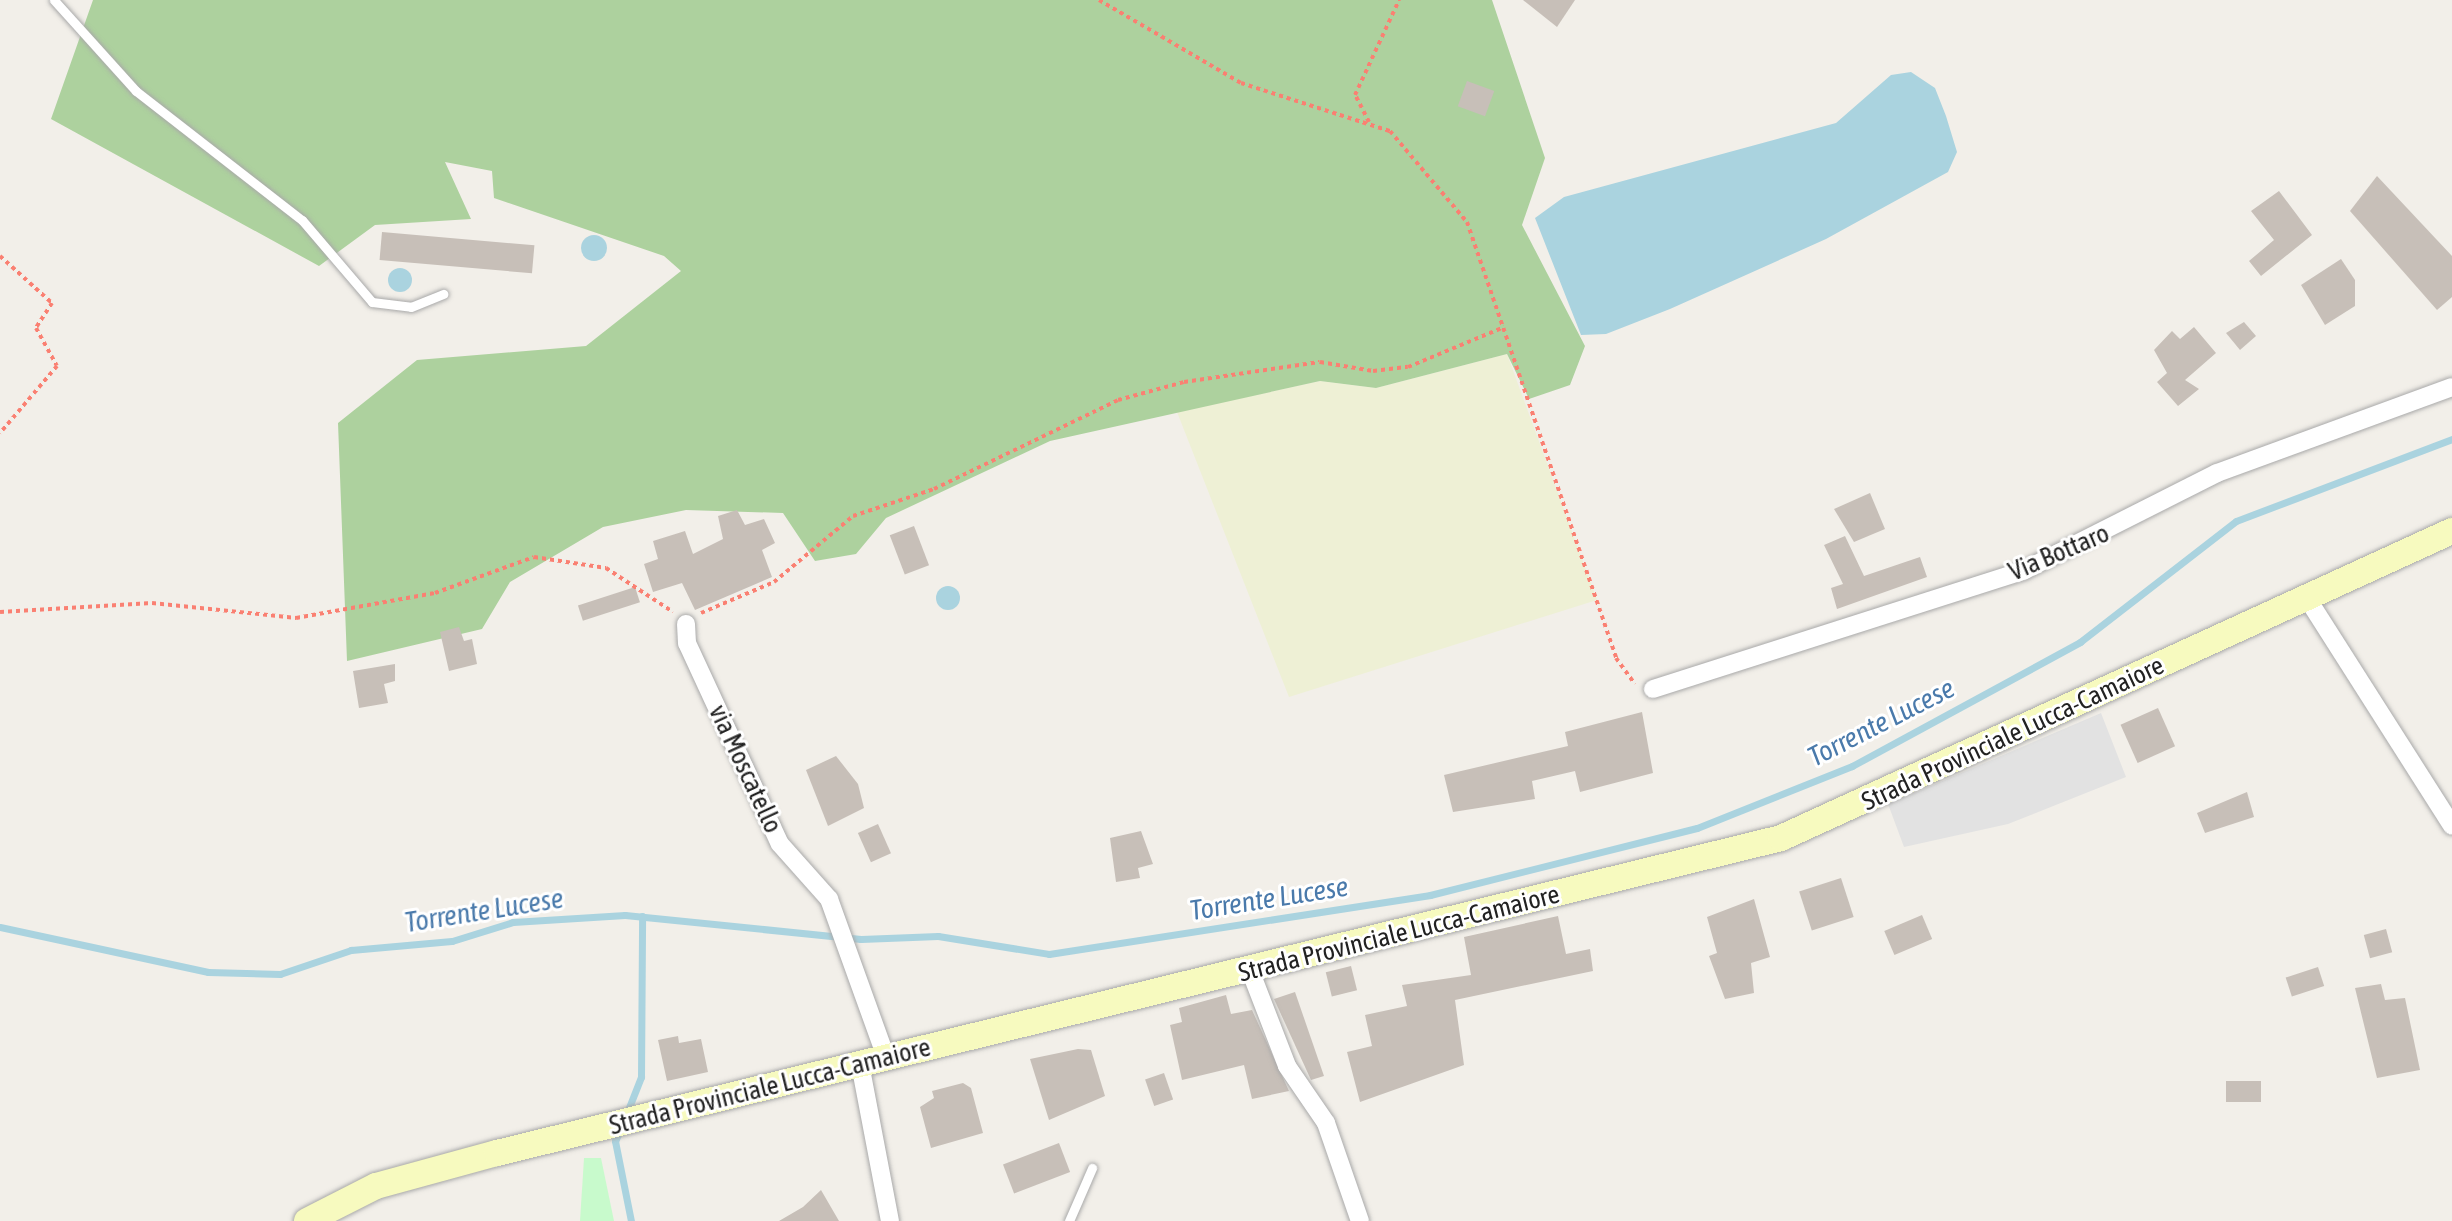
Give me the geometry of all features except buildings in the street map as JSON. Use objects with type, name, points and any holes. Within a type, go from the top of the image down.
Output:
[{"type":"main road","name":"Strada Provinciale Lucca-Camaiore","points":[[307,1221],[376,1186],[886,1057],[1781,838],[2452,531]]},
{"type":"street","name":"Via Bottaro","points":[[1653,689],[2023,571],[2217,473],[2452,387]]},
{"type":"street","points":[[2307,598],[2452,826]]},
{"type":"street","name":"via Moscatello","points":[[686,624],[687,643],[780,844],[829,899],[849,963],[886,1057]]},
{"type":"street","points":[[1250,970],[1287,1066],[1326,1123],[1360,1221]]},
{"type":"street","points":[[860,1064],[890,1221]]},
{"type":"lane","points":[[54,0],[136,91],[302,220],[372,302],[411,307],[444,294]]},
{"type":"lane","points":[[1069,1221],[1092,1168]]},
{"type":"path","points":[[1099,0],[1241,83],[1390,131],[1467,222],[1616,658],[1635,684],[1653,689]]},
{"type":"path","points":[[1370,124],[1355,95],[1399,0]]},
{"type":"path","points":[[0,256],[52,303],[36,328],[57,366],[0,433]]},
{"type":"path","points":[[0,612],[152,603],[296,618],[435,593],[534,557],[606,568],[686,624],[774,582],[853,516],[896,502],[1118,400],[1184,382],[1320,362],[1373,371],[1408,367],[1504,327]]},
{"type":"green space","points":[[93,0],[1492,0],[1545,158],[1522,225],[1585,346],[1570,385],[1529,399],[1507,354],[1376,388],[1320,381],[1050,441],[886,518],[856,554],[815,561],[783,513],[686,510],[603,527],[510,582],[482,629],[347,661],[338,423],[417,360],[586,346],[681,271],[664,256],[494,198],[492,171],[445,162],[471,219],[375,225],[319,266],[51,119]]},
{"type":"green space","points":[[1507,354],[1597,600],[1289,697],[1177,412],[1320,381],[1376,388]]},
{"type":"green space","points":[[584,1158],[601,1158],[614,1221],[580,1221]]},
{"type":"shaded area","points":[[2101,713],[2126,777],[2008,824],[1904,847],[1888,804],[1897,800],[1892,789],[1904,784],[1910,795]]},
{"type":"water","points":[[1911,72],[1935,88],[1946,116],[1957,152],[1948,172],[1826,239],[1670,309],[1606,334],[1581,335],[1535,218],[1564,197],[1836,123],[1891,75]]},
{"type":"water","points":[[594,235],[603,239],[607,248],[603,257],[594,261],[585,257],[581,248],[585,239]]},
{"type":"water","points":[[400,268],[411,275],[412,280],[405,291],[400,292],[389,285],[388,280],[395,269]]},
{"type":"water","points":[[948,586],[957,589],[960,598],[957,607],[948,610],[939,607],[936,598],[939,589]]},
{"type":"waterway","name":"Torrente Lucese","points":[[0,927],[208,972],[280,974],[351,950],[452,941],[513,922],[625,915],[861,939],[938,936],[1049,954],[1430,895],[1697,828],[1852,766],[2080,642],[2236,521],[2452,439]]},
{"type":"waterway","points":[[626,1115],[641,1077],[642,916]]},
{"type":"waterway","points":[[620,1130],[615,1141],[631,1221]]}]
